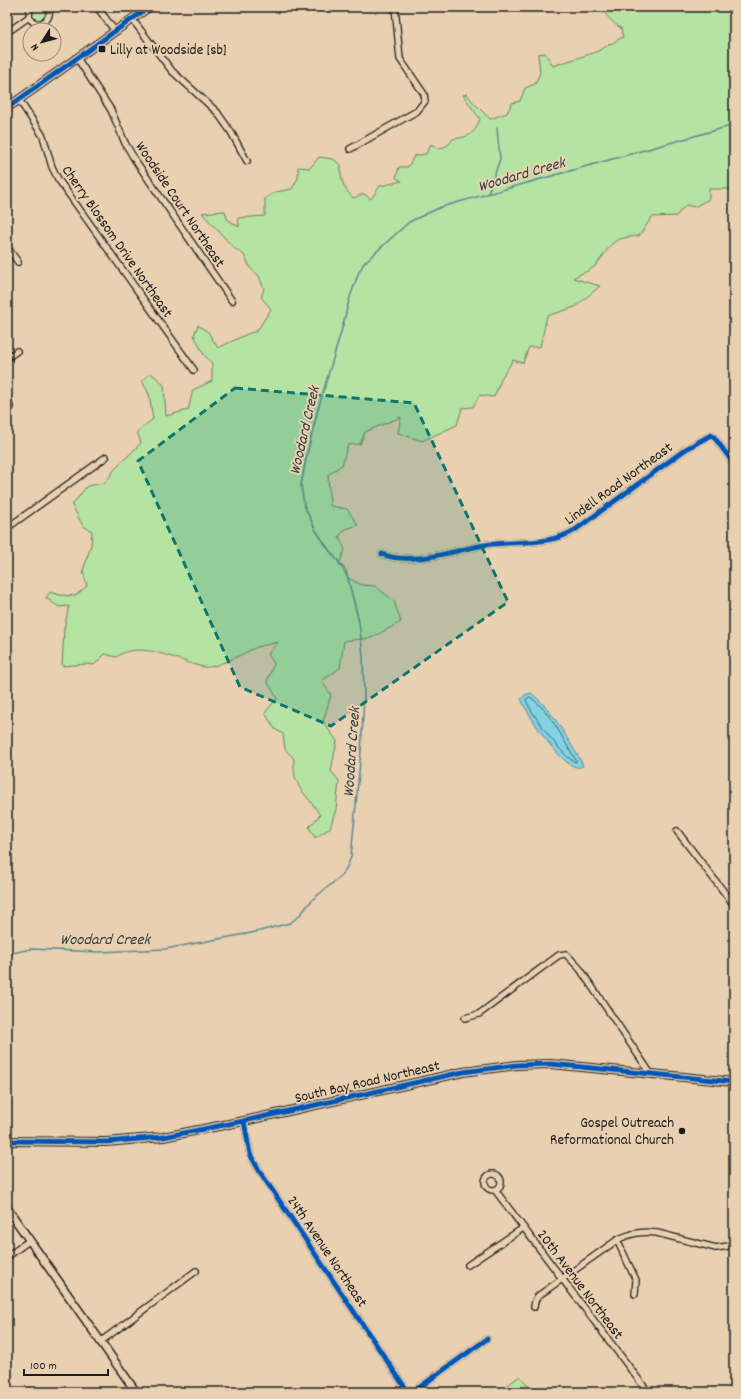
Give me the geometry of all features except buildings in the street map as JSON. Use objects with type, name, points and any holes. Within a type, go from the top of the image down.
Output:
[{"type":"street","points":[[12,29],[29,17],[30,7]]},
{"type":"street","points":[[29,17],[35,23],[44,22],[49,15],[48,7]]},
{"type":"street","points":[[97,7],[114,31]]},
{"type":"street","points":[[7,108],[149,7]]},
{"type":"street","points":[[350,149],[417,111],[424,101],[424,94],[400,59],[395,7]]},
{"type":"street","points":[[132,19],[172,71],[217,112],[231,132],[247,161]]},
{"type":"street","name":"Woodside Court Northeast","points":[[77,58],[112,110],[125,143],[135,160],[232,301]]},
{"type":"street","name":"Cherry Blossom Drive Northeast","points":[[19,100],[43,136],[52,167],[58,180],[194,370]]},
{"type":"street","points":[[7,247],[18,262]]},
{"type":"street","points":[[7,358],[16,351]]},
{"type":"street","points":[[7,397],[8,410]]},
{"type":"street","name":"Lindell Road Northeast","points":[[382,554],[396,558],[420,558],[486,545],[538,542],[556,539],[575,530],[686,449],[707,436],[711,435],[714,437],[734,464]]},
{"type":"street","points":[[7,528],[106,457]]},
{"type":"street","points":[[677,831],[734,905]]},
{"type":"street","points":[[465,1018],[479,1014],[559,955],[566,954],[580,969],[652,1074]]},
{"type":"street","name":"South Bay Road Northeast","points":[[7,1141],[50,1143],[125,1140],[163,1136],[244,1121],[399,1086],[499,1066],[551,1064],[734,1082]]},
{"type":"street","name":"24th Avenue Northeast","points":[[244,1121],[250,1154],[260,1172],[406,1389],[417,1389],[487,1339]]},
{"type":"street","name":"20th Avenue Northeast","points":[[495,1190],[648,1392]]},
{"type":"street","points":[[7,1208],[136,1392]]},
{"type":"street","points":[[468,1265],[523,1228]]},
{"type":"street","points":[[534,1307],[538,1296],[617,1240],[631,1234],[648,1232],[716,1248],[734,1245]]},
{"type":"street","points":[[7,1257],[30,1240]]},
{"type":"street","points":[[617,1240],[636,1280],[636,1294]]},
{"type":"street","points":[[100,1342],[196,1271]]},
{"type":"highlighted area","points":[[235,388],[414,403],[508,602],[331,726],[240,687],[138,461]]},
{"type":"green space","points":[[39,6],[46,11],[46,17],[39,22],[32,17],[31,14],[36,7]]},
{"type":"green space","points":[[598,7],[734,7],[734,189],[709,189],[709,199],[694,207],[686,205],[676,216],[652,217],[639,236],[622,239],[612,244],[595,266],[573,278],[600,286],[575,307],[547,316],[540,347],[529,347],[523,363],[513,360],[502,377],[494,397],[479,395],[473,407],[462,408],[457,425],[422,441],[398,433],[401,417],[365,432],[360,444],[348,445],[342,465],[328,475],[330,506],[347,509],[358,525],[346,529],[339,536],[345,550],[339,564],[348,578],[362,585],[375,586],[394,601],[401,622],[371,638],[344,641],[340,668],[322,681],[331,695],[323,722],[337,741],[331,771],[339,781],[336,809],[330,828],[315,838],[309,827],[320,815],[301,789],[295,777],[294,759],[285,749],[283,734],[275,729],[265,713],[277,698],[267,681],[274,664],[268,654],[278,642],[257,647],[222,663],[208,667],[203,667],[159,653],[136,650],[126,652],[116,657],[105,654],[94,665],[86,664],[62,666],[64,629],[69,606],[59,607],[46,598],[50,592],[60,595],[75,596],[87,586],[83,571],[91,545],[92,531],[83,526],[72,505],[87,486],[105,483],[115,469],[141,443],[137,432],[153,419],[149,394],[142,381],[151,373],[164,385],[166,416],[188,410],[193,390],[212,381],[212,363],[204,355],[194,335],[198,325],[208,332],[218,348],[247,334],[257,331],[271,309],[261,297],[264,289],[259,276],[251,269],[244,255],[234,248],[202,213],[225,211],[227,219],[239,227],[238,218],[265,216],[265,198],[276,192],[292,189],[298,178],[298,167],[310,168],[319,157],[333,159],[341,165],[343,183],[353,198],[364,194],[371,199],[380,186],[402,181],[396,178],[399,167],[408,167],[414,156],[426,154],[431,144],[439,149],[448,145],[453,139],[467,136],[476,129],[480,119],[463,95],[467,94],[490,119],[507,113],[512,103],[520,101],[525,88],[535,84],[540,73],[538,54],[545,53],[553,66],[596,52],[623,37],[621,28],[614,24]]},
{"type":"green space","points":[[520,1376],[533,1392],[498,1392]]},
{"type":"water","points":[[531,693],[552,715],[564,732],[583,766],[576,767],[567,762],[548,742],[521,699],[525,695]]},
{"type":"waterway","name":"Woodard Creek","points":[[7,954],[31,949],[99,952],[165,949],[256,932],[290,923],[299,916],[313,899],[339,878],[347,867],[351,857],[361,751],[364,698],[363,656],[359,622],[346,571],[329,550],[315,529],[304,505],[301,485],[318,409],[350,297],[359,272],[364,263],[409,222],[441,207],[734,125]]},
{"type":"waterway","points":[[488,193],[500,159],[497,128]]},
{"type":"cycle path","points":[[7,108],[149,7]]},
{"type":"cycle path","points":[[382,554],[399,558],[426,557],[443,555],[484,545],[553,539],[575,530],[686,449],[711,435],[734,464]]},
{"type":"cycle path","points":[[7,1141],[106,1142],[163,1137],[244,1121],[463,1072],[517,1065],[551,1064],[734,1082]]},
{"type":"cycle path","points":[[244,1121],[250,1154],[260,1172],[406,1389],[417,1389],[487,1339]]},
{"type":"place","name":"Lilly at Woodside [sb]","points":[[102,49]]},
{"type":"place","name":"Gospel Outreach Reformational Church","points":[[682,1131]]}]
